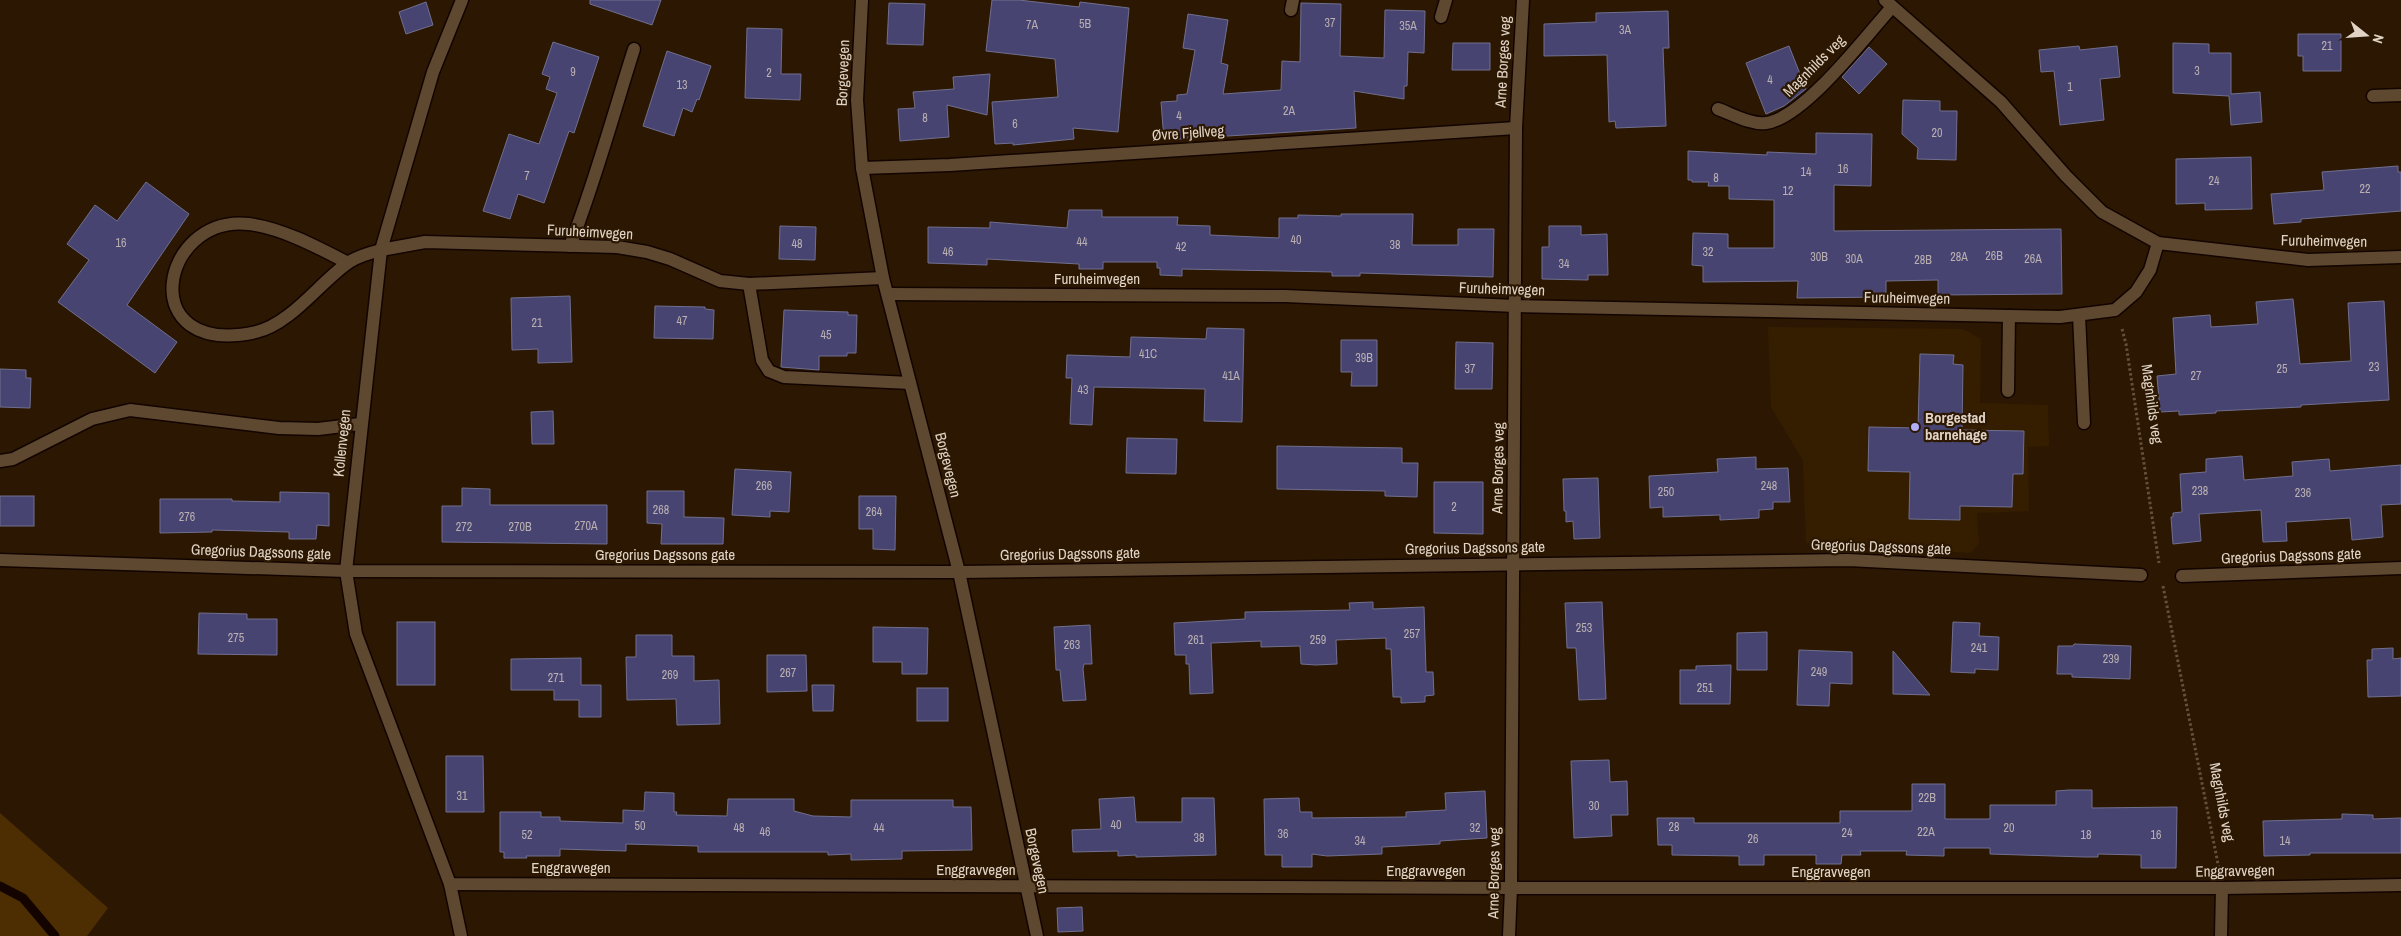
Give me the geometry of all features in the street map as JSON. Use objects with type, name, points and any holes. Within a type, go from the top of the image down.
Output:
[{"type":"street","name":"Kollenvegen","points":[[461,936],[450,884],[356,634],[346,571],[360,424],[381,250],[433,72],[462,0]]},
{"type":"street","name":"Borgevegen","points":[[862,0],[857,100],[862,168],[883,278],[959,572],[1037,936]]},
{"type":"street","points":[[1441,17],[1446,0]]},
{"type":"street","name":"Arne Borges veg","points":[[1509,936],[1511,888],[1516,128],[1522,0]]},
{"type":"street","name":"Magnhilds veg","points":[[1718,109],[1760,123],[1782,118],[1800,106],[1818,90],[1888,4],[2001,102],[2066,176],[2102,212],[2158,243]]},
{"type":"street","points":[[570,246],[592,191],[603,148],[634,49]]},
{"type":"street","points":[[2373,96],[2401,95]]},
{"type":"street","name":"Øvre Fjellveg","points":[[862,168],[950,165],[1516,128]]},
{"type":"street","name":"Furuheimvegen","points":[[348,263],[319,248],[270,230],[249,224],[228,225],[208,232],[194,241],[188,248],[174,272],[171,300],[177,313],[190,324],[205,332],[241,335],[259,332],[282,319],[348,263],[361,256],[381,250],[425,242],[617,247],[647,252],[670,259],[720,280],[749,284],[883,278]]},
{"type":"street","name":"Furuheimvegen","points":[[2158,243],[2308,260],[2401,257]]},
{"type":"street","points":[[2116,310],[2136,292],[2150,270],[2158,243]]},
{"type":"street","points":[[749,284],[762,360],[770,371],[784,377],[910,383]]},
{"type":"street","name":"Furuheimvegen","points":[[888,294],[1286,296],[1516,306],[2060,317],[2116,310]]},
{"type":"street","points":[[2078,315],[2084,423]]},
{"type":"street","points":[[2008,391],[2009,316]]},
{"type":"street","points":[[0,461],[13,459],[92,419],[130,410],[279,428],[318,429],[360,424]]},
{"type":"street","name":"Gregorius Dagssons gate","points":[[0,560],[346,571],[959,572],[1848,560],[2140,575]]},
{"type":"street","name":"Gregorius Dagssons gate","points":[[2182,576],[2401,568]]},
{"type":"street","name":"Enggravvegen","points":[[450,884],[1511,888],[2222,888],[2401,884]]},
{"type":"street","points":[[2221,936],[2222,888]]},
{"type":"path","name":"Magnhilds veg","points":[[2116,310],[2126,344],[2159,566]]},
{"type":"path","name":"Magnhilds veg","points":[[2163,585],[2222,888]]},
{"type":"shaded area","name":"Borgestad barnehage","points":[[1768,327],[1963,329],[1981,339],[1980,403],[2048,405],[2049,446],[2028,447],[2029,511],[1977,513],[1979,543],[1971,553],[1806,543],[1803,461],[1771,407]]},
{"type":"shaded area","points":[[0,813],[108,908],[87,936],[0,936]]},
{"type":"building","points":[[590,0],[661,0],[652,25],[590,4]]},
{"type":"building","points":[[992,0],[1019,0],[1079,7],[1080,2],[1129,8],[1118,132],[1073,128],[1074,139],[1013,145],[1013,143],[995,144],[992,102],[1058,97],[1055,59],[986,51]]},
{"type":"building","points":[[426,2],[433,25],[406,34],[399,12]]},
{"type":"building","points":[[889,3],[925,4],[923,45],[887,44]]},
{"type":"building","points":[[1301,3],[1341,4],[1340,56],[1384,58],[1385,10],[1425,11],[1424,53],[1408,52],[1407,86],[1404,86],[1404,99],[1354,91],[1356,128],[1164,140],[1161,102],[1177,101],[1177,95],[1187,94],[1195,50],[1183,48],[1188,14],[1228,20],[1221,63],[1228,65],[1223,94],[1281,90],[1282,61],[1300,62]]},
{"type":"building","points":[[1668,11],[1669,48],[1663,48],[1666,126],[1616,128],[1615,121],[1609,122],[1607,55],[1544,56],[1544,24],[1596,22],[1596,13]]},
{"type":"building","points":[[747,28],[782,29],[781,74],[801,74],[800,100],[745,98]]},
{"type":"building","points":[[2298,34],[2341,34],[2341,71],[2303,71],[2303,56],[2298,56]]},
{"type":"building","points":[[553,42],[599,57],[574,133],[569,131],[544,203],[518,194],[510,219],[483,211],[509,134],[539,144],[557,93],[546,89],[550,77],[542,74]]},
{"type":"building","points":[[1453,43],[1490,43],[1490,70],[1452,70]]},
{"type":"building","points":[[2173,43],[2209,44],[2209,53],[2231,53],[2231,94],[2260,92],[2262,122],[2231,125],[2229,96],[2173,93]]},
{"type":"building","points":[[1789,46],[1806,89],[1784,106],[1766,114],[1746,63]]},
{"type":"building","points":[[2079,46],[2080,50],[2117,46],[2120,77],[2100,79],[2104,120],[2060,125],[2054,71],[2041,72],[2039,50]]},
{"type":"building","points":[[1869,47],[1887,64],[1859,94],[1842,77]]},
{"type":"building","points":[[667,51],[711,66],[699,100],[697,99],[692,112],[683,108],[674,136],[643,126]]},
{"type":"building","points":[[990,74],[987,115],[947,105],[949,137],[900,141],[898,109],[915,108],[913,92],[954,89],[953,77]]},
{"type":"building","points":[[1903,100],[1940,101],[1940,111],[1957,111],[1956,160],[1917,159],[1918,148],[1902,134]]},
{"type":"building","points":[[1816,133],[1872,134],[1871,186],[1834,185],[1834,231],[2061,229],[2062,294],[1938,295],[1938,280],[1886,281],[1886,297],[1797,298],[1798,281],[1703,282],[1703,266],[1692,265],[1693,233],[1728,234],[1728,248],[1774,248],[1774,200],[1729,199],[1729,186],[1708,186],[1709,182],[1692,182],[1692,180],[1688,180],[1688,151],[1767,155],[1767,152],[1816,154]]},
{"type":"building","points":[[2251,157],[2252,209],[2205,210],[2205,203],[2176,204],[2176,159]]},
{"type":"building","points":[[2398,166],[2398,172],[2401,172],[2401,211],[2301,219],[2301,222],[2274,224],[2271,194],[2324,190],[2322,172]]},
{"type":"building","points":[[146,182],[189,214],[127,305],[177,342],[155,373],[58,302],[89,260],[67,244],[95,205],[117,221]]},
{"type":"building","points":[[1069,210],[1102,210],[1102,217],[1178,217],[1177,225],[1210,226],[1210,235],[1279,238],[1279,218],[1298,218],[1298,215],[1413,214],[1412,245],[1458,245],[1458,229],[1494,229],[1493,277],[1360,273],[1360,276],[1332,276],[1332,272],[1182,269],[1182,276],[1160,275],[1160,268],[1157,268],[1157,262],[1103,262],[1103,269],[1079,269],[1079,264],[987,259],[987,265],[928,263],[928,227],[990,228],[990,222],[1067,228]]},
{"type":"building","points":[[780,226],[816,227],[815,260],[779,259]]},
{"type":"building","points":[[1549,226],[1581,226],[1581,235],[1607,234],[1608,275],[1588,275],[1588,280],[1542,279],[1542,247],[1549,247]]},
{"type":"building","points":[[570,296],[572,362],[538,363],[538,349],[512,350],[511,298]]},
{"type":"building","points":[[2293,299],[2300,364],[2351,361],[2348,303],[2384,301],[2389,400],[2179,415],[2179,411],[2160,412],[2157,376],[2176,374],[2173,318],[2210,315],[2211,327],[2258,324],[2256,302]]},
{"type":"building","points":[[655,306],[705,307],[705,309],[714,310],[713,339],[654,338]]},
{"type":"building","points":[[784,310],[848,312],[848,315],[857,315],[856,353],[847,353],[847,356],[819,356],[819,370],[781,367]]},
{"type":"building","points":[[1207,328],[1244,329],[1242,422],[1204,421],[1205,389],[1094,387],[1092,425],[1070,424],[1072,378],[1066,378],[1067,355],[1130,357],[1131,337],[1206,339]]},
{"type":"building","points":[[1341,340],[1377,340],[1377,386],[1351,386],[1352,372],[1341,372]]},
{"type":"building","points":[[1456,342],[1493,343],[1492,389],[1455,389]]},
{"type":"building","points":[[1920,354],[1954,355],[1953,364],[1963,365],[1962,430],[2024,431],[2023,474],[2013,474],[2012,507],[1960,506],[1960,520],[1909,519],[1910,472],[1868,471],[1869,427],[1918,428]]},
{"type":"building","points":[[0,369],[26,370],[26,378],[31,378],[30,408],[0,407]]},
{"type":"building","points":[[553,411],[554,444],[532,444],[531,412]]},
{"type":"building","points":[[1127,438],[1177,439],[1176,474],[1126,473]]},
{"type":"building","points":[[1277,446],[1402,448],[1402,463],[1418,463],[1417,497],[1385,496],[1385,491],[1277,489]]},
{"type":"building","points":[[2242,456],[2244,480],[2293,476],[2292,462],[2329,459],[2330,471],[2401,465],[2401,504],[2381,505],[2383,537],[2352,540],[2350,518],[2286,522],[2287,541],[2263,542],[2261,510],[2199,514],[2201,541],[2173,544],[2171,517],[2173,517],[2173,513],[2182,512],[2180,474],[2206,472],[2206,459]]},
{"type":"building","points":[[1756,457],[1756,469],[1788,468],[1790,502],[1773,502],[1773,509],[1759,510],[1759,518],[1720,520],[1720,515],[1663,517],[1663,507],[1650,508],[1649,476],[1718,472],[1717,459]]},
{"type":"building","points":[[735,469],[791,472],[789,512],[770,511],[770,517],[732,515]]},
{"type":"building","points":[[1598,478],[1600,538],[1574,539],[1573,521],[1566,522],[1563,479]]},
{"type":"building","points":[[1434,482],[1483,482],[1483,534],[1434,533]]},
{"type":"building","points":[[462,488],[490,489],[490,505],[607,505],[607,544],[442,542],[442,506],[462,506]]},
{"type":"building","points":[[647,491],[684,491],[684,517],[724,518],[723,544],[661,544],[662,524],[647,523]]},
{"type":"building","points":[[280,492],[329,493],[329,526],[317,525],[316,539],[289,539],[289,532],[212,530],[212,532],[160,533],[160,499],[232,499],[232,501],[280,502]]},
{"type":"building","points":[[0,496],[34,496],[34,526],[0,526]]},
{"type":"building","points":[[859,496],[896,496],[895,550],[873,549],[873,529],[859,529]]},
{"type":"building","points":[[1373,602],[1373,609],[1424,607],[1426,672],[1433,672],[1434,695],[1425,696],[1425,702],[1401,703],[1401,697],[1393,697],[1391,649],[1386,649],[1386,638],[1336,640],[1337,664],[1316,665],[1301,664],[1300,646],[1261,647],[1261,641],[1211,643],[1213,693],[1190,694],[1189,664],[1186,664],[1186,655],[1175,655],[1174,623],[1245,619],[1245,612],[1350,610],[1349,603]]},
{"type":"building","points":[[1602,602],[1606,699],[1579,700],[1576,648],[1567,648],[1565,603]]},
{"type":"building","points":[[199,613],[247,614],[247,619],[277,619],[277,655],[198,654]]},
{"type":"building","points":[[397,622],[435,622],[435,685],[397,685]]},
{"type":"building","points":[[1953,622],[1980,623],[1979,636],[1999,637],[1998,670],[1975,669],[1975,673],[1951,672]]},
{"type":"building","points":[[1090,625],[1092,664],[1084,664],[1083,669],[1086,700],[1063,701],[1060,670],[1056,670],[1054,627]]},
{"type":"building","points":[[873,627],[928,628],[927,674],[902,674],[902,662],[873,662]]},
{"type":"building","points":[[1767,632],[1767,670],[1737,670],[1737,633]]},
{"type":"building","points":[[636,635],[672,635],[672,656],[694,656],[694,681],[719,680],[720,724],[677,725],[676,699],[627,700],[626,657],[636,657]]},
{"type":"building","points":[[2074,644],[2131,646],[2130,679],[2072,677],[2072,674],[2057,674],[2058,646],[2073,646]]},
{"type":"building","points":[[2393,648],[2393,659],[2401,658],[2401,696],[2368,697],[2367,660],[2372,660],[2372,649]]},
{"type":"building","points":[[1799,650],[1852,652],[1852,684],[1830,683],[1829,706],[1797,705]]},
{"type":"building","points":[[1893,651],[1930,695],[1893,694]]},
{"type":"building","points":[[767,655],[806,655],[807,691],[767,692]]},
{"type":"building","points":[[581,658],[581,685],[601,685],[601,717],[579,717],[579,700],[554,700],[554,690],[511,690],[511,659]]},
{"type":"building","points":[[1731,665],[1730,704],[1680,704],[1680,670],[1696,670],[1696,666]]},
{"type":"building","points":[[812,685],[834,685],[833,711],[813,711]]},
{"type":"building","points":[[917,688],[948,688],[948,721],[917,721]]},
{"type":"building","points":[[446,756],[483,756],[484,812],[446,812]]},
{"type":"building","points":[[1609,760],[1610,782],[1627,781],[1628,815],[1611,815],[1612,836],[1574,838],[1571,761]]},
{"type":"building","points":[[1912,784],[1945,784],[1945,819],[1990,819],[1990,805],[2056,805],[2056,791],[2069,790],[2092,790],[2092,808],[2177,807],[2176,868],[2141,868],[2141,855],[2098,854],[2098,857],[2085,857],[1990,854],[1990,848],[1944,848],[1944,856],[1906,855],[1907,851],[1860,851],[1861,855],[1842,855],[1841,864],[1816,864],[1816,855],[1764,855],[1764,865],[1739,865],[1739,856],[1672,855],[1672,845],[1658,845],[1657,818],[1694,818],[1694,823],[1840,823],[1840,811],[1912,811]]},
{"type":"building","points":[[1485,791],[1487,838],[1440,841],[1440,844],[1382,847],[1382,854],[1327,856],[1312,854],[1312,867],[1282,867],[1282,855],[1265,855],[1264,799],[1299,798],[1300,812],[1312,812],[1312,818],[1406,817],[1406,812],[1446,810],[1445,793]]},
{"type":"building","points":[[645,792],[674,793],[674,812],[677,812],[676,815],[727,816],[728,799],[794,799],[794,811],[813,816],[851,817],[851,800],[953,800],[953,807],[971,807],[972,850],[902,851],[902,859],[851,860],[851,854],[828,855],[828,852],[698,852],[698,846],[626,844],[626,851],[560,849],[560,856],[504,858],[504,852],[500,852],[500,812],[541,812],[541,817],[560,817],[560,821],[623,823],[623,810],[644,811]]},
{"type":"building","points":[[1134,797],[1136,822],[1182,822],[1182,798],[1214,798],[1216,855],[1136,857],[1136,855],[1118,856],[1118,851],[1073,852],[1072,830],[1101,829],[1099,799]]},
{"type":"building","points":[[2342,814],[2373,815],[2373,819],[2401,818],[2401,853],[2310,853],[2310,855],[2264,856],[2263,821],[2342,819]]},
{"type":"building","points":[[1082,907],[1083,931],[1058,932],[1057,908]]},
{"type":"waterway","points":[[0,886],[23,898],[55,936]]},
{"type":"place","name":"Borgestad barnehage","points":[[1915,427]]}]
